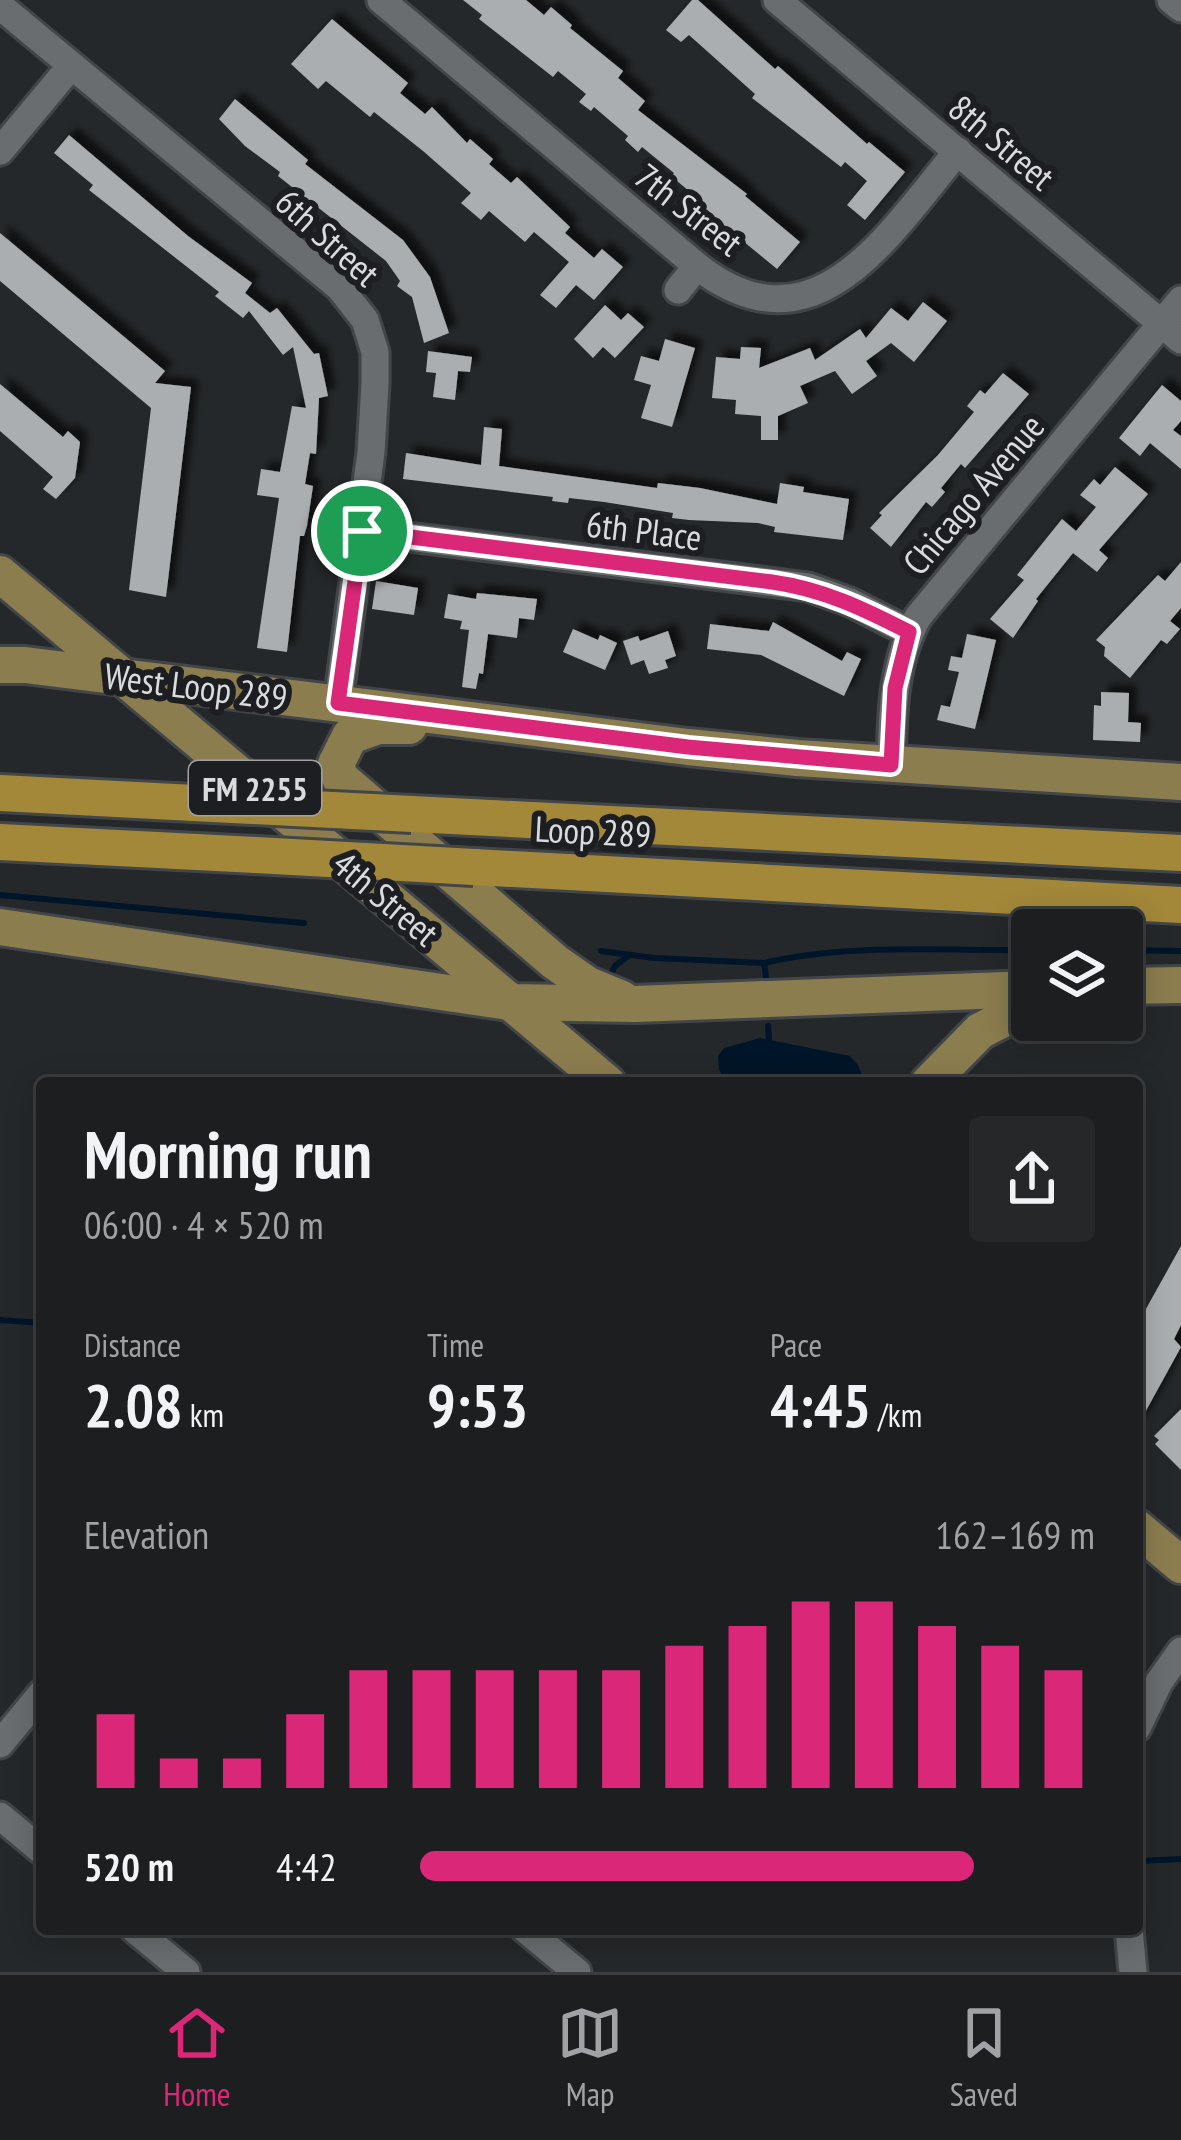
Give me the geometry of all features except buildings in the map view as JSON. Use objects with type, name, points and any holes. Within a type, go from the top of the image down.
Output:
[{"type":"highway","name":"Loop 289","points":[[0,793],[1181,853]]},
{"type":"highway","name":"Loop 289","points":[[0,842],[1181,906]]},
{"type":"main road","name":"4th Street","points":[[0,574],[600,1077]]},
{"type":"main road","name":"West Loop 289","points":[[0,665],[753,754],[1181,782]]},
{"type":"main road","points":[[514,727],[378,726],[350,736],[335,764],[340,778],[555,962],[588,985],[635,1004]]},
{"type":"main road","points":[[0,927],[509,1002],[635,1004],[1011,990]]},
{"type":"main road","points":[[1143,986],[1181,985]]},
{"type":"main road","points":[[935,1077],[980,1031],[1011,1015]]},
{"type":"main road","points":[[1143,1533],[1181,1565]]},
{"type":"street","name":"7th Street","points":[[381,0],[697,266],[740,292],[786,298],[833,286],[858,269],[958,152]]},
{"type":"street","name":"8th Street","points":[[776,0],[1172,332]]},
{"type":"street","points":[[1171,0],[1181,8]]},
{"type":"street","name":"6th Street","points":[[0,7],[340,287],[365,320],[375,352],[375,384],[362,531],[338,703]]},
{"type":"street","points":[[0,151],[71,65]]},
{"type":"street","points":[[678,290],[697,266]]},
{"type":"street","name":"Chicago Avenue","points":[[891,765],[895,688],[909,632],[931,598],[1172,332],[1181,300]]},
{"type":"street","name":"6th Place","points":[[362,531],[634,578],[808,587],[909,632]]},
{"type":"street","points":[[1143,1716],[1181,1651]]},
{"type":"street","points":[[0,1744],[36,1701]]},
{"type":"street","points":[[0,1816],[36,1846]]},
{"type":"street","points":[[141,1935],[185,1972]]},
{"type":"street","points":[[532,1935],[577,1972]]},
{"type":"street","points":[[1130,1935],[1133,1972]]},
{"type":"water","points":[[760,1038],[850,1056],[863,1077],[723,1077],[718,1056],[724,1048]]},
{"type":"waterway","points":[[0,895],[304,923]]},
{"type":"waterway","points":[[766,977],[764,963],[830,953],[1011,950]]},
{"type":"waterway","points":[[1143,950],[1181,951]]},
{"type":"waterway","points":[[601,951],[764,963]]},
{"type":"waterway","points":[[608,980],[628,956]]},
{"type":"waterway","points":[[768,1026],[769,1039]]},
{"type":"waterway","points":[[0,1320],[36,1323]]},
{"type":"waterway","points":[[1143,1861],[1181,1859]]},
{"type":"route","points":[[362,531],[808,587],[850,602],[909,632],[895,688],[891,765],[688,747],[338,703],[362,531]]}]
